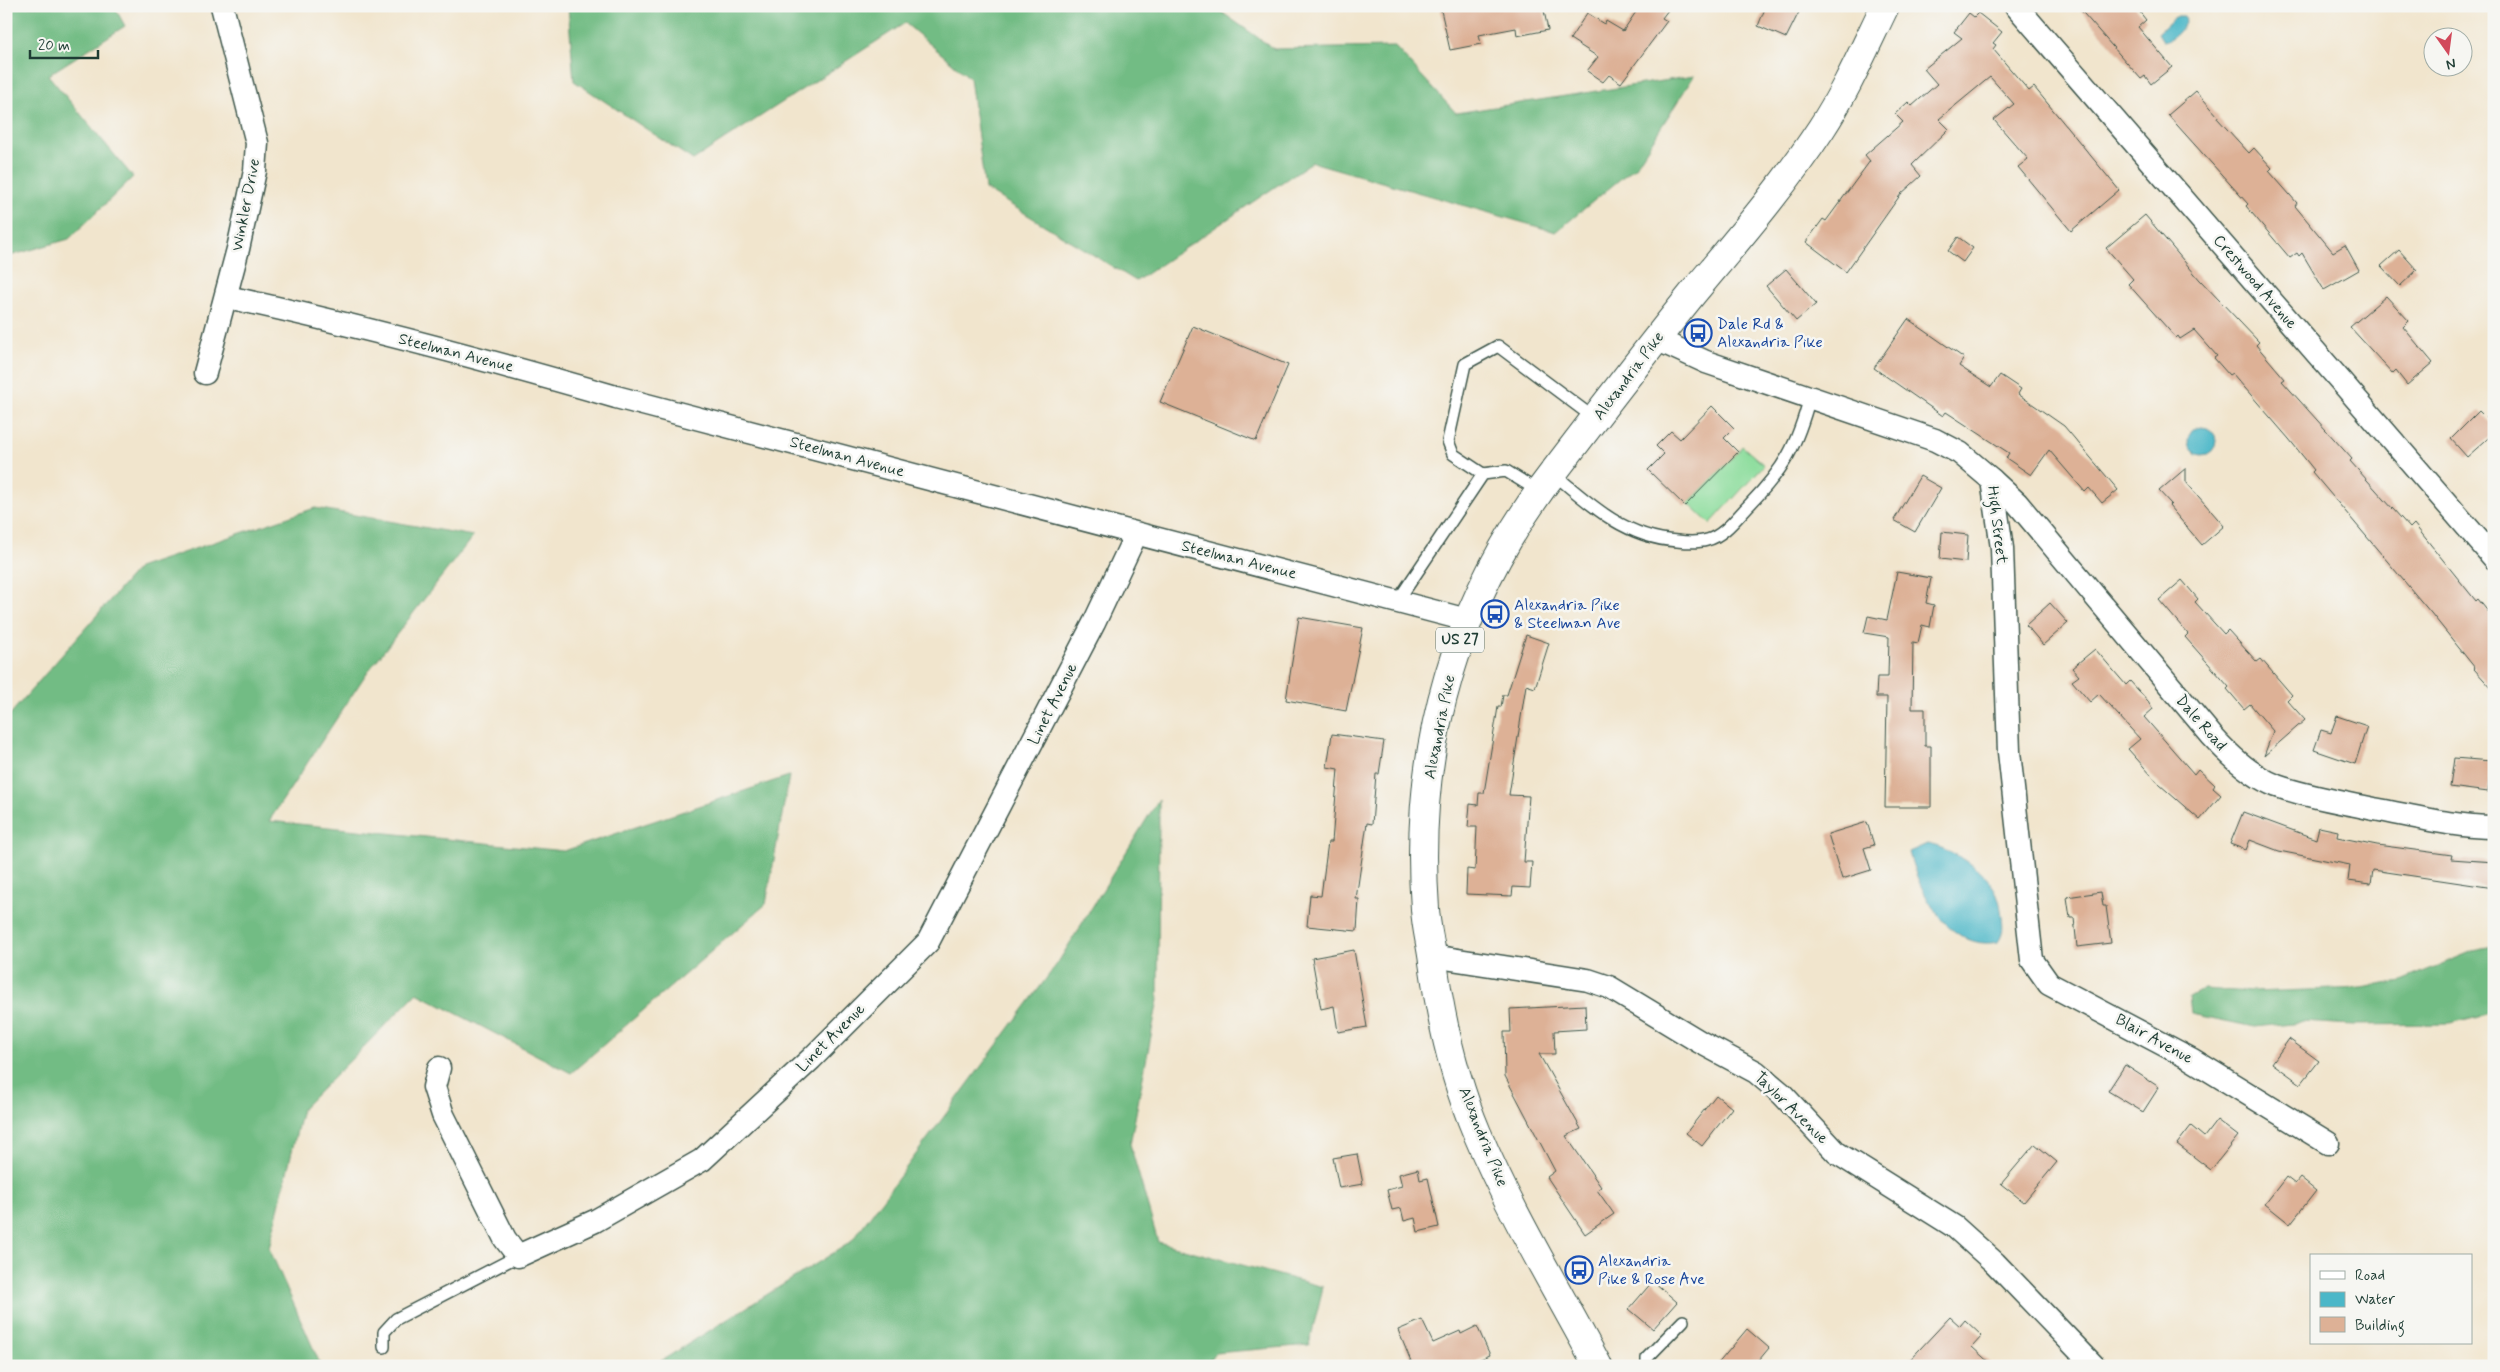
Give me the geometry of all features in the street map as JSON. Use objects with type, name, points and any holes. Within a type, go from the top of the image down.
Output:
[{"type":"main road","name":"Alexandria Pike","points":[[1598,1366],[1500,1183],[1477,1133],[1444,1031],[1425,910],[1424,838],[1429,762],[1442,696],[1467,620],[1500,552],[1547,482],[1656,339],[1773,195],[1822,127],[1885,6]]},
{"type":"street","name":"Winkler Drive","points":[[205,373],[227,296],[252,185],[257,142],[222,6]]},
{"type":"street","name":"Crestwood Avenue","points":[[2016,6],[2494,558]]},
{"type":"street","name":"Steelman Avenue","points":[[227,296],[506,365],[616,397],[1467,620]]},
{"type":"street","name":"High Street","points":[[1656,339],[1706,362],[1935,440],[1960,453],[1992,480],[2002,548],[2009,752],[2025,906]]},
{"type":"street","name":"Dale Road","points":[[1992,480],[2017,503],[2212,736],[2241,765],[2277,786],[2315,796],[2433,820],[2475,827],[2494,827]]},
{"type":"street","name":"Linet Avenue","points":[[518,1256],[595,1221],[702,1160],[811,1058],[928,942],[1094,623],[1136,534]]},
{"type":"street","name":"Blair Avenue","points":[[2025,906],[2032,960],[2037,971],[2049,984],[2191,1059],[2328,1143]]},
{"type":"street","name":"Taylor Avenue","points":[[1432,956],[1588,980],[1609,987],[1700,1042],[1756,1072],[1782,1094],[1838,1153],[1878,1181],[1955,1227],[1995,1262],[2094,1366]]},
{"type":"street","points":[[439,1068],[434,1087],[443,1116],[505,1239],[518,1256]]},
{"type":"lane","points":[[1596,420],[1498,346],[1465,364],[1448,441],[1453,454],[1483,474],[1506,471],[1547,482],[1601,512],[1628,530],[1662,540],[1708,540],[1722,531],[1778,475],[1797,442],[1810,396]]},
{"type":"lane","points":[[1397,602],[1483,474]]},
{"type":"lane","points":[[384,1347],[384,1332],[396,1319],[518,1256]]},
{"type":"lane","points":[[1647,1366],[1647,1358],[1684,1321]]},
{"type":"green space","points":[[6,6],[114,6],[125,26],[48,75],[133,177],[69,239],[6,257]]},
{"type":"green space","points":[[568,6],[1213,6],[1274,49],[1395,47],[1456,113],[1694,76],[1636,166],[1556,232],[1312,162],[1136,281],[985,189],[970,78],[905,23],[693,160],[574,81]]},
{"type":"green space","points":[[1742,446],[1764,465],[1710,524],[1688,503]]},
{"type":"green space","points":[[315,508],[473,536],[366,674],[269,821],[564,851],[789,776],[766,904],[571,1073],[417,993],[302,1109],[269,1248],[321,1366],[6,1366],[6,719],[138,568]]},
{"type":"green space","points":[[1159,799],[1158,1000],[1130,1144],[1158,1242],[1323,1287],[1309,1345],[1215,1353],[1206,1366],[653,1366],[851,1242],[1057,964]]},
{"type":"green space","points":[[2494,947],[2494,1013],[2451,1024],[2353,1025],[2301,1022],[2255,1027],[2191,1014],[2189,997],[2204,989],[2252,992],[2361,988],[2401,981],[2473,951]]},
{"type":"water","points":[[2175,17],[2184,17],[2186,20],[2185,24],[2174,37],[2163,41],[2158,33]]},
{"type":"water","points":[[2202,427],[2212,431],[2216,441],[2212,451],[2202,455],[2192,451],[2188,441],[2192,431]]},
{"type":"water","points":[[1927,844],[1947,850],[1967,861],[1992,885],[1999,899],[2003,927],[1998,942],[1981,943],[1965,938],[1939,916],[1920,884],[1909,852]]},
{"type":"building","points":[[1440,6],[1543,6],[1548,30],[1517,36],[1516,28],[1479,35],[1481,44],[1450,50]]},
{"type":"building","points":[[1640,6],[1671,6],[1662,18],[1667,21],[1621,83],[1609,75],[1603,82],[1587,71],[1598,57],[1570,39],[1587,13],[1605,24],[1606,21],[1623,31]]},
{"type":"building","points":[[1766,6],[1802,6],[1786,38],[1758,26]]},
{"type":"building","points":[[2077,6],[2135,6],[2146,20],[2138,27],[2172,67],[2151,84],[2145,76],[2141,79]]},
{"type":"building","points":[[1969,13],[1974,17],[1978,13],[2002,32],[1993,43],[1996,45],[1993,49],[2029,91],[2034,87],[2119,190],[2071,231],[2018,167],[2028,159],[1994,120],[2014,104],[1990,77],[1939,119],[1949,129],[1912,165],[1921,176],[1901,194],[1846,272],[1806,242],[1823,219],[1826,221],[1870,161],[1865,155],[1903,122],[1895,114],[1908,102],[1912,106],[1937,84],[1924,69],[1962,38],[1954,32]]},
{"type":"building","points":[[2196,91],[2218,116],[2217,118],[2249,153],[2254,148],[2272,168],[2269,171],[2297,203],[2295,206],[2333,252],[2345,245],[2359,270],[2324,290],[2302,253],[2299,256],[2297,253],[2290,258],[2246,206],[2248,204],[2168,115]]},
{"type":"building","points":[[2145,215],[2200,280],[2259,342],[2256,345],[2285,379],[2282,381],[2352,459],[2350,461],[2410,528],[2414,524],[2476,601],[2478,599],[2494,619],[2494,691],[2312,472],[2314,470],[2289,439],[2232,373],[2229,375],[2214,358],[2217,356],[2194,330],[2180,339],[2178,336],[2176,338],[2128,284],[2133,279],[2106,248]]},
{"type":"building","points":[[1958,237],[1973,248],[1963,262],[1948,251]]},
{"type":"building","points":[[2399,250],[2417,270],[2400,286],[2381,266]]},
{"type":"building","points":[[1786,269],[1816,304],[1796,321],[1766,286]]},
{"type":"building","points":[[2386,296],[2409,321],[2403,327],[2433,363],[2407,385],[2396,371],[2393,374],[2350,327]]},
{"type":"building","points":[[1908,319],[1964,358],[1959,366],[1991,387],[2000,375],[2021,389],[2018,394],[2064,426],[2118,490],[2102,503],[2089,488],[2085,492],[2049,450],[2031,475],[2006,458],[2009,453],[1946,412],[1943,416],[1874,368]]},
{"type":"building","points":[[1193,326],[1288,365],[1256,441],[1160,402]]},
{"type":"building","points":[[1712,406],[1734,428],[1724,438],[1738,452],[1685,506],[1648,470],[1664,454],[1656,446],[1671,431],[1680,439]]},
{"type":"building","points":[[2479,411],[2494,426],[2494,433],[2467,457],[2451,439]]},
{"type":"building","points":[[2186,468],[2186,482],[2224,526],[2202,545],[2169,506],[2171,504],[2159,491]]},
{"type":"building","points":[[1920,476],[1941,488],[1915,532],[1894,520]]},
{"type":"building","points":[[1942,532],[1968,535],[1966,562],[1940,559]]},
{"type":"building","points":[[1897,572],[1931,578],[1926,603],[1934,605],[1930,627],[1922,625],[1918,643],[1913,642],[1912,709],[1925,709],[1925,746],[1931,746],[1931,807],[1885,807],[1887,697],[1876,697],[1877,677],[1888,677],[1889,637],[1864,633],[1868,616],[1887,620]]},
{"type":"building","points":[[2182,580],[2198,599],[2195,602],[2224,634],[2228,630],[2257,662],[2261,659],[2292,695],[2287,700],[2305,720],[2264,756],[2273,731],[2250,704],[2244,709],[2227,689],[2229,687],[2185,637],[2188,634],[2159,600]]},
{"type":"building","points":[[2050,603],[2068,623],[2043,645],[2026,625]]},
{"type":"building","points":[[1299,617],[1363,628],[1346,711],[1286,700]]},
{"type":"building","points":[[1526,635],[1549,643],[1535,688],[1526,685],[1509,795],[1529,796],[1524,862],[1532,862],[1530,888],[1513,887],[1512,896],[1466,894],[1467,869],[1475,870],[1477,827],[1468,827],[1470,804],[1478,805],[1479,793],[1484,793],[1498,707],[1501,707],[1503,695],[1507,695]]},
{"type":"building","points":[[2095,649],[2126,685],[2130,681],[2148,701],[2153,709],[2144,717],[2194,774],[2198,769],[2215,785],[2213,788],[2221,795],[2200,820],[2160,785],[2128,749],[2140,739],[2099,694],[2090,702],[2072,681],[2079,676],[2072,668]]},
{"type":"building","points":[[2337,716],[2367,726],[2355,764],[2314,750],[2321,730],[2331,733]]},
{"type":"building","points":[[1332,734],[1384,741],[1379,774],[1376,774],[1372,824],[1367,823],[1356,899],[1359,899],[1357,931],[1307,926],[1310,895],[1321,896],[1328,842],[1332,842],[1338,769],[1327,767]]},
{"type":"building","points":[[2454,758],[2491,761],[2488,792],[2450,787]]},
{"type":"building","points":[[2243,812],[2316,839],[2319,827],[2338,831],[2337,837],[2377,845],[2452,855],[2451,859],[2494,862],[2494,888],[2373,870],[2371,884],[2348,881],[2350,865],[2279,851],[2250,840],[2246,850],[2230,844]]},
{"type":"building","points":[[1867,822],[1874,845],[1864,848],[1871,870],[1842,879],[1828,834]]},
{"type":"building","points":[[2101,892],[2103,906],[2106,906],[2111,943],[2077,947],[2074,918],[2070,918],[2067,897]]},
{"type":"building","points":[[1354,950],[1367,1027],[1338,1032],[1334,1006],[1321,1009],[1312,958]]},
{"type":"building","points":[[1585,1005],[1586,1029],[1554,1031],[1555,1054],[1539,1054],[1581,1129],[1566,1136],[1601,1187],[1597,1190],[1614,1214],[1585,1234],[1547,1177],[1555,1171],[1505,1076],[1504,1032],[1511,1032],[1510,1009]]},
{"type":"building","points":[[2289,1039],[2319,1061],[2301,1084],[2272,1063]]},
{"type":"building","points":[[2125,1065],[2159,1087],[2143,1112],[2108,1091]]},
{"type":"building","points":[[1716,1095],[1732,1108],[1702,1146],[1686,1133]]},
{"type":"building","points":[[2217,1120],[2238,1136],[2211,1170],[2177,1144],[2191,1126],[2204,1137]]},
{"type":"building","points":[[2035,1144],[2057,1162],[2024,1202],[2001,1184]]},
{"type":"building","points":[[1357,1154],[1363,1184],[1339,1188],[1333,1158]]},
{"type":"building","points":[[1418,1169],[1420,1180],[1428,1178],[1439,1227],[1418,1232],[1415,1218],[1404,1221],[1401,1208],[1392,1210],[1387,1190],[1402,1186],[1399,1174]]},
{"type":"building","points":[[2286,1177],[2295,1184],[2300,1178],[2316,1191],[2290,1224],[2265,1204]]},
{"type":"building","points":[[1653,1281],[1677,1302],[1653,1329],[1629,1309]]},
{"type":"building","points":[[1950,1317],[1960,1326],[1965,1320],[1982,1336],[1972,1347],[1993,1366],[1904,1366]]},
{"type":"building","points":[[1422,1320],[1433,1343],[1460,1331],[1461,1334],[1477,1326],[1490,1355],[1476,1361],[1479,1366],[1413,1366],[1398,1330]]},
{"type":"building","points":[[1747,1329],[1769,1348],[1754,1366],[1716,1366]]},
{"type":"place","name":"Dale Rd & Alexandria Pike","points":[[1698,333]]},
{"type":"place","name":"Alexandria Pike & Steelman Ave","points":[[1495,614]]},
{"type":"place","name":"Alexandria Pike & Rose Ave","points":[[1579,1270]]}]
